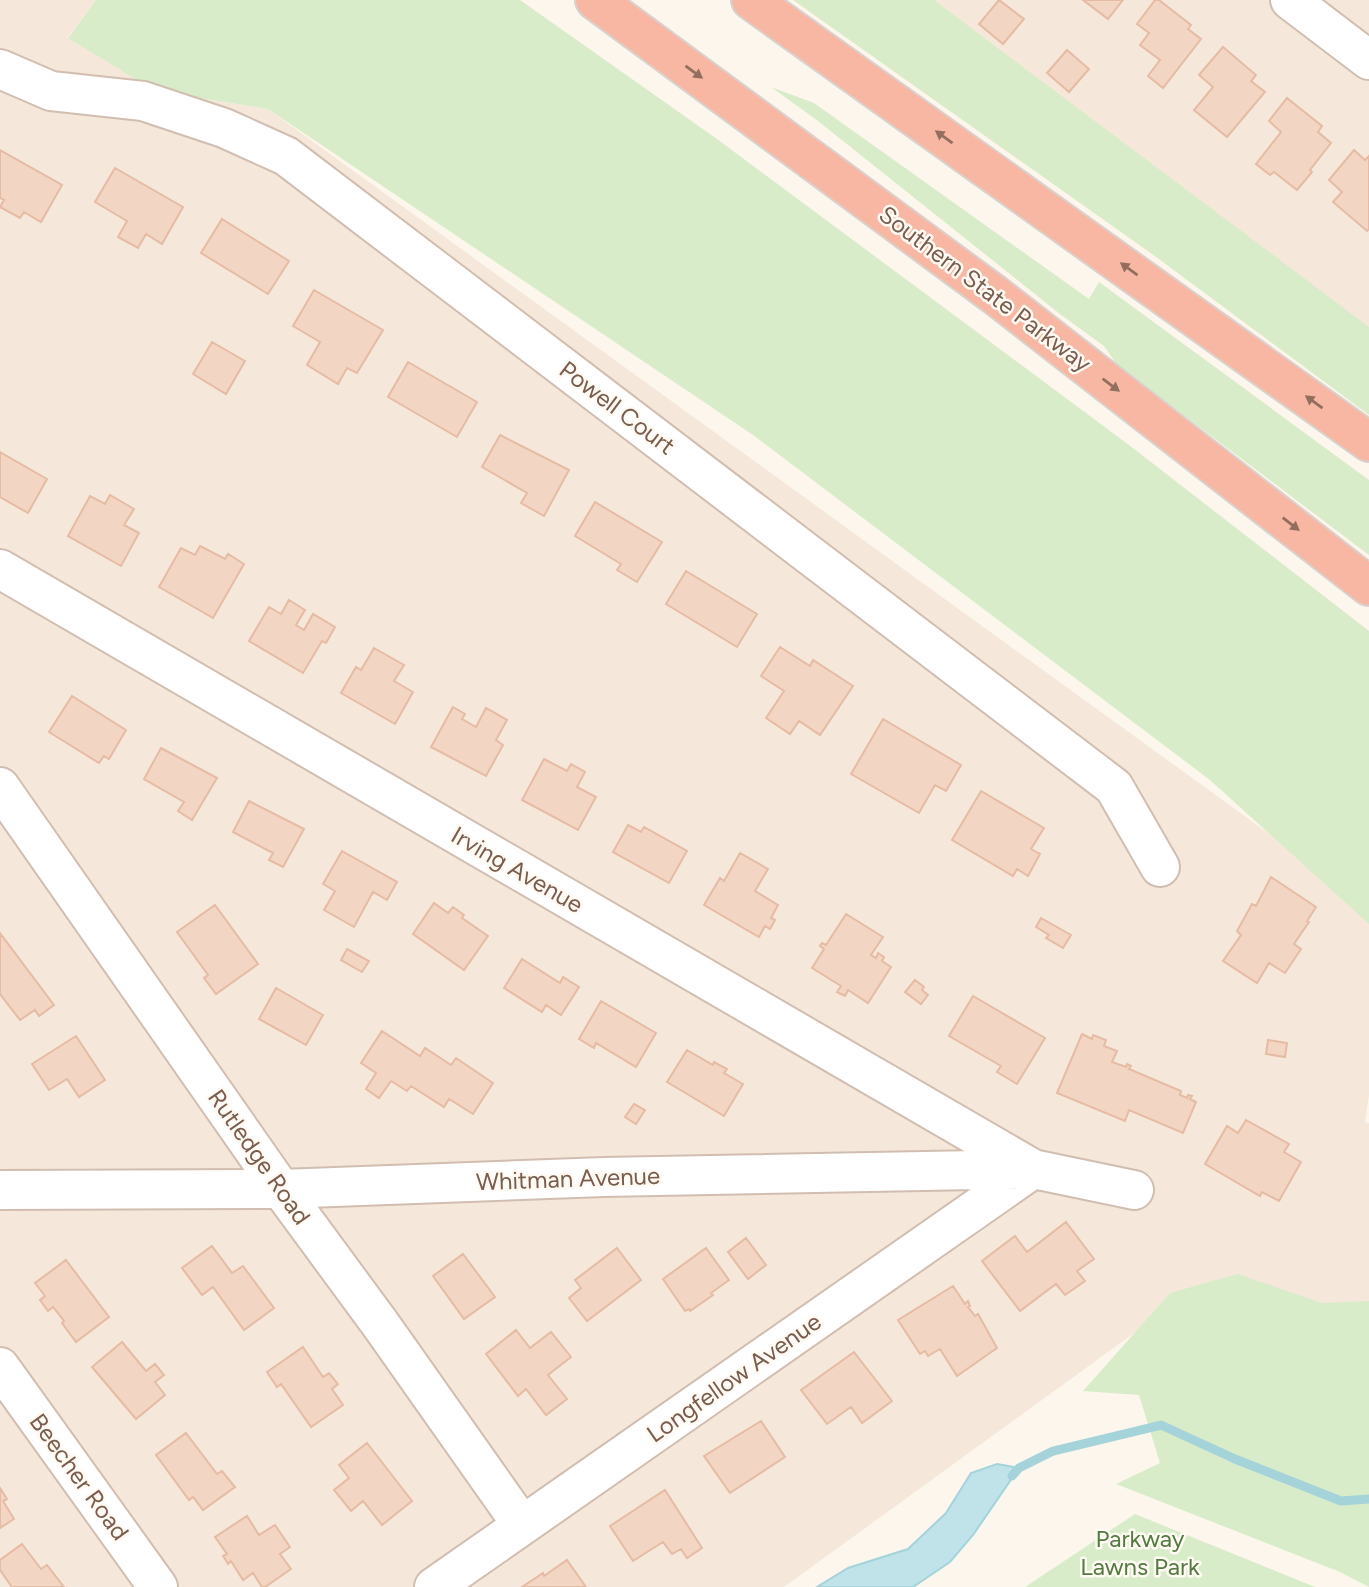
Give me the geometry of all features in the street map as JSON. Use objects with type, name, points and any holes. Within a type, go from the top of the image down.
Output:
[{"type":"highway","name":"Southern State Parkway","points":[[595,0],[995,295],[1369,586]]},
{"type":"highway","points":[[751,0],[1369,442]]},
{"type":"street","points":[[1290,0],[1369,60]]},
{"type":"street","name":"Powell Court","points":[[0,69],[51,91],[143,101],[224,128],[286,156],[1114,787],[1160,867]]},
{"type":"street","name":"Irving Avenue","points":[[0,569],[1033,1169]]},
{"type":"street","name":"Rutledge Road","points":[[0,787],[281,1189],[522,1525]]},
{"type":"street","name":"Whitman Avenue","points":[[0,1190],[281,1189],[604,1177],[1033,1169],[1134,1190]]},
{"type":"street","name":"Longfellow Avenue","points":[[435,1587],[1033,1169]]},
{"type":"street","name":"Beecher Road","points":[[0,1367],[158,1587]]},
{"type":"shaded area","points":[[0,0],[96,0],[68,37],[155,91],[268,109],[1369,906],[1369,1095],[1365,1122],[1369,1123],[1369,1330],[1148,1323],[784,1587],[0,1587]]},
{"type":"shaded area","points":[[925,0],[1369,0],[1369,347]]},
{"type":"green space","points":[[96,0],[520,0],[717,139],[1129,445],[1369,631],[1369,924],[1210,780],[753,435],[268,109],[155,91],[68,38]]},
{"type":"green space","points":[[793,0],[934,0],[1369,327],[1369,415],[1152,254]]},
{"type":"green space","points":[[771,87],[814,103],[1089,299],[1099,282],[1369,480],[1369,555],[1117,365],[1104,346]]},
{"type":"green space","points":[[1238,1274],[1322,1303],[1369,1301],[1369,1587],[1340,1572],[1116,1484],[1160,1463],[1139,1395],[1083,1391],[1170,1293]]},
{"type":"green space","name":"Parkway Lawns Park","points":[[1135,1514],[1315,1587],[1025,1587]]},
{"type":"water","points":[[997,1464],[1019,1468],[973,1535],[950,1562],[913,1587],[817,1587],[848,1568],[908,1549],[946,1513],[971,1473]]},
{"type":"building","points":[[999,0],[1024,19],[1003,44],[979,24]]},
{"type":"building","points":[[1083,0],[1123,0],[1108,19]]},
{"type":"building","points":[[1155,0],[1159,0],[1191,25],[1188,29],[1201,39],[1163,88],[1148,76],[1160,60],[1140,45],[1149,33],[1137,24]]},
{"type":"building","points":[[1223,47],[1256,75],[1251,81],[1265,92],[1227,137],[1194,110],[1213,87],[1199,75]]},
{"type":"building","points":[[1067,50],[1089,69],[1069,92],[1047,73]]},
{"type":"building","points":[[1287,98],[1322,126],[1318,132],[1331,143],[1297,190],[1274,172],[1270,175],[1256,164],[1281,132],[1269,121]]},
{"type":"building","points":[[0,150],[62,185],[41,222],[24,212],[20,218],[0,207],[4,200],[0,198]]},
{"type":"building","points":[[1354,150],[1365,160],[1369,156],[1367,231],[1333,202],[1342,192],[1329,180]]},
{"type":"building","points":[[115,168],[183,207],[162,244],[146,234],[138,248],[118,237],[127,221],[95,202]]},
{"type":"building","points":[[222,219],[289,261],[268,294],[201,253]]},
{"type":"building","points":[[314,290],[383,330],[357,373],[347,368],[338,384],[307,365],[320,342],[293,326]]},
{"type":"building","points":[[212,342],[245,361],[226,394],[193,374]]},
{"type":"building","points":[[408,362],[477,402],[457,437],[388,397]]},
{"type":"building","points":[[500,435],[569,470],[544,516],[521,503],[527,493],[482,467]]},
{"type":"building","points":[[0,452],[47,479],[28,513],[0,497]]},
{"type":"building","points":[[110,495],[134,509],[124,525],[139,533],[121,566],[68,536],[90,496],[105,504]]},
{"type":"building","points":[[595,502],[662,542],[637,582],[617,570],[621,564],[575,536]]},
{"type":"building","points":[[200,546],[225,559],[228,554],[244,564],[213,618],[159,587],[181,548],[195,555]]},
{"type":"building","points":[[686,571],[757,614],[737,647],[666,604]]},
{"type":"building","points":[[289,600],[305,610],[296,625],[304,630],[313,614],[335,627],[326,643],[322,641],[303,673],[249,641],[269,607],[281,614]]},
{"type":"building","points":[[780,647],[810,666],[813,660],[853,686],[820,735],[799,721],[790,734],[766,718],[784,691],[761,676]]},
{"type":"building","points":[[374,648],[404,665],[394,681],[413,692],[395,724],[341,693],[356,667],[361,670]]},
{"type":"building","points":[[72,696],[126,730],[109,759],[104,756],[99,763],[49,732]]},
{"type":"building","points":[[453,707],[465,714],[462,719],[476,727],[486,708],[507,720],[496,740],[503,745],[486,776],[431,747]]},
{"type":"building","points":[[883,719],[961,765],[946,791],[935,785],[919,813],[851,774]]},
{"type":"building","points":[[161,748],[217,778],[192,820],[178,811],[184,802],[144,779]]},
{"type":"building","points":[[544,759],[567,771],[571,764],[585,772],[577,787],[596,797],[578,830],[522,800]]},
{"type":"building","points":[[981,791],[1044,828],[1031,849],[1040,854],[1028,876],[1017,869],[1013,876],[952,840]]},
{"type":"building","points":[[249,801],[304,829],[283,867],[269,860],[273,853],[233,832]]},
{"type":"building","points":[[628,825],[641,832],[644,827],[687,851],[669,883],[613,852]]},
{"type":"building","points":[[342,851],[397,882],[387,900],[373,892],[354,927],[324,910],[335,891],[323,884]]},
{"type":"building","points":[[740,853],[768,869],[755,891],[778,905],[771,918],[775,920],[770,929],[765,926],[759,937],[704,905],[720,878],[724,881]]},
{"type":"building","points":[[1271,877],[1316,907],[1294,944],[1301,949],[1285,973],[1269,963],[1257,983],[1223,961],[1241,935],[1237,931],[1252,904],[1256,906]]},
{"type":"building","points":[[434,903],[448,913],[453,907],[464,915],[462,918],[488,936],[464,970],[413,934]]},
{"type":"building","points":[[215,905],[258,964],[216,994],[204,978],[208,975],[177,932]]},
{"type":"building","points":[[846,914],[883,937],[871,955],[876,958],[878,953],[884,957],[882,961],[891,967],[868,1003],[848,990],[845,996],[837,992],[841,986],[812,968],[824,949],[820,946],[822,943],[826,945]]},
{"type":"building","points":[[1041,918],[1071,935],[1063,948],[1046,938],[1049,935],[1036,927]]},
{"type":"building","points":[[0,933],[54,1005],[39,1016],[35,1010],[20,1020],[0,994]]},
{"type":"building","points":[[347,949],[369,961],[362,972],[341,960]]},
{"type":"building","points":[[522,959],[560,983],[563,977],[579,987],[561,1015],[546,1005],[542,1012],[504,988]]},
{"type":"building","points":[[915,980],[924,987],[922,990],[928,995],[921,1004],[905,992]]},
{"type":"building","points":[[276,988],[323,1015],[306,1045],[259,1019]]},
{"type":"building","points":[[973,996],[1045,1038],[1017,1084],[997,1072],[1001,1066],[949,1036]]},
{"type":"building","points":[[601,1001],[656,1033],[636,1067],[596,1043],[594,1048],[579,1039]]},
{"type":"building","points":[[382,1031],[420,1056],[425,1048],[451,1065],[456,1058],[493,1083],[473,1114],[449,1099],[444,1107],[411,1086],[407,1091],[391,1081],[379,1098],[366,1089],[376,1073],[361,1063]]},
{"type":"building","points":[[1082,1034],[1092,1039],[1093,1035],[1106,1040],[1104,1046],[1117,1051],[1112,1062],[1126,1067],[1127,1064],[1131,1066],[1129,1069],[1181,1091],[1180,1095],[1187,1098],[1188,1095],[1192,1096],[1190,1099],[1196,1102],[1183,1133],[1129,1110],[1125,1121],[1057,1093]]},
{"type":"building","points":[[76,1036],[105,1080],[79,1097],[67,1079],[49,1090],[32,1064]]},
{"type":"building","points":[[1268,1040],[1287,1043],[1285,1057],[1266,1054]]},
{"type":"building","points":[[687,1050],[713,1065],[714,1062],[727,1069],[724,1073],[743,1084],[724,1116],[667,1082]]},
{"type":"building","points":[[634,1104],[645,1110],[636,1124],[625,1117]]},
{"type":"building","points":[[1246,1120],[1289,1144],[1284,1152],[1301,1162],[1279,1201],[1262,1192],[1260,1196],[1205,1164],[1227,1126],[1238,1133]]},
{"type":"building","points":[[1066,1222],[1094,1259],[1077,1271],[1085,1281],[1065,1295],[1056,1284],[1020,1311],[982,1261],[1015,1236],[1027,1252]]},
{"type":"building","points":[[746,1238],[766,1265],[748,1279],[728,1252]]},
{"type":"building","points":[[212,1246],[232,1273],[243,1266],[274,1308],[244,1330],[213,1287],[202,1295],[182,1268]]},
{"type":"building","points":[[617,1248],[641,1280],[587,1321],[569,1298],[581,1288],[575,1280]]},
{"type":"building","points":[[706,1248],[729,1280],[711,1293],[713,1295],[690,1311],[685,1311],[663,1279]]},
{"type":"building","points":[[463,1254],[495,1297],[464,1319],[433,1276]]},
{"type":"building","points":[[66,1260],[109,1317],[76,1342],[53,1307],[48,1311],[40,1300],[45,1296],[35,1283]]},
{"type":"building","points":[[953,1286],[965,1304],[968,1301],[968,1307],[975,1316],[978,1314],[997,1348],[957,1376],[940,1349],[928,1356],[925,1351],[920,1354],[898,1320]]},
{"type":"building","points":[[516,1330],[530,1348],[551,1332],[571,1357],[548,1375],[567,1399],[546,1415],[526,1389],[518,1396],[486,1354]]},
{"type":"building","points":[[122,1342],[146,1371],[155,1364],[164,1375],[155,1382],[165,1395],[136,1419],[92,1367]]},
{"type":"building","points":[[303,1347],[323,1377],[329,1373],[338,1384],[332,1389],[343,1405],[311,1427],[281,1384],[277,1387],[267,1372]]},
{"type":"building","points":[[854,1352],[892,1401],[862,1423],[851,1407],[827,1424],[801,1390]]},
{"type":"building","points":[[761,1421],[785,1457],[730,1493],[704,1456]]},
{"type":"building","points":[[186,1433],[217,1474],[222,1471],[235,1487],[203,1510],[193,1497],[189,1500],[156,1455]]},
{"type":"building","points":[[367,1443],[412,1501],[382,1525],[363,1501],[351,1511],[334,1490],[349,1478],[339,1465]]},
{"type":"building","points":[[0,1488],[7,1499],[3,1501],[14,1519],[0,1528]]},
{"type":"building","points":[[665,1490],[702,1548],[687,1558],[681,1549],[672,1554],[663,1542],[633,1561],[610,1526]]},
{"type":"building","points":[[247,1516],[259,1535],[275,1525],[290,1547],[280,1554],[291,1569],[265,1587],[262,1587],[253,1573],[243,1580],[231,1561],[228,1564],[223,1556],[227,1554],[215,1537]]},
{"type":"building","points":[[22,1544],[41,1569],[47,1565],[64,1587],[12,1587],[0,1570],[0,1560]]},
{"type":"building","points":[[567,1560],[586,1587],[522,1587],[543,1573],[544,1576]]},
{"type":"waterway","points":[[1012,1476],[1019,1468],[1053,1451],[1161,1425],[1235,1459],[1341,1501],[1369,1499]]}]
